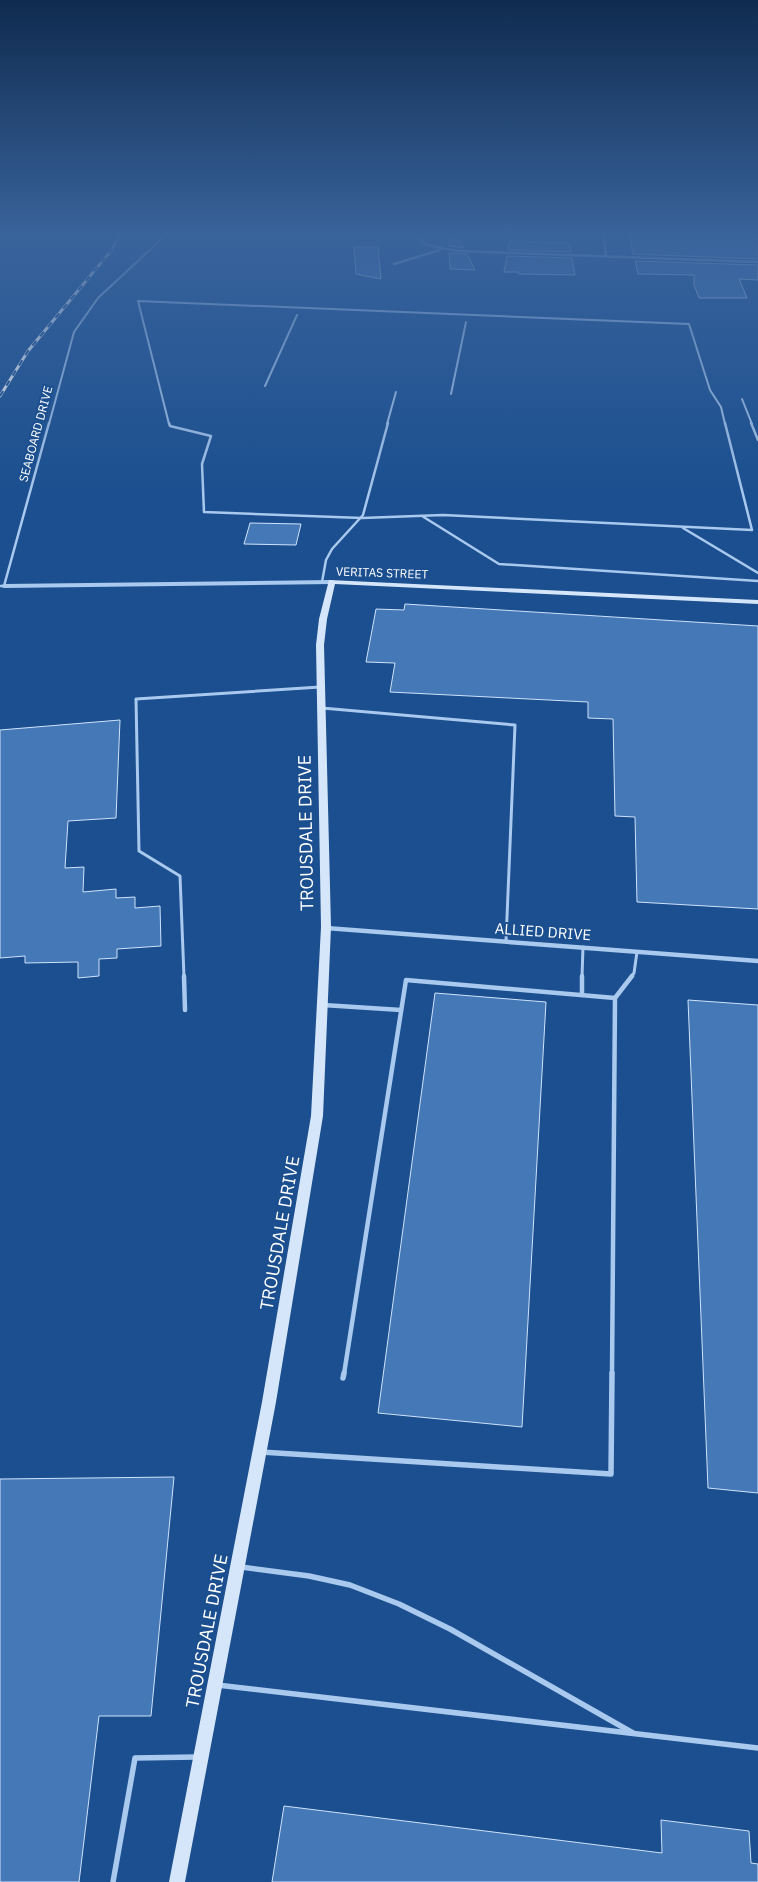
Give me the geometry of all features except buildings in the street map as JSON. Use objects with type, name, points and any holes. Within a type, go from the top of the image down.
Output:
[{"type":"street","name":"VERITAS STREET","points":[[2,586],[327,582],[758,602]]},
{"type":"street","name":"TROUSDALE DRIVE","points":[[177,1882],[238,1567],[296,1248],[317,1116],[326,928],[320,708],[320,632],[327,582]]},
{"type":"street","name":"ALLIED DRIVE","points":[[326,928],[758,961]]},
{"type":"lane","name":"SEABOARD DRIVE","points":[[2,586],[74,332],[82,321]]},
{"type":"lane","points":[[141,321],[150,358],[160,381],[170,426],[212,436],[202,464],[204,512],[362,518],[443,515],[752,530],[721,407],[710,390],[689,324],[613,321]]},
{"type":"lane","points":[[265,386],[294,321]]},
{"type":"lane","points":[[451,394],[466,322]]},
{"type":"lane","points":[[327,582],[326,560],[332,549],[362,518],[396,392]]},
{"type":"lane","points":[[742,400],[758,440]]},
{"type":"lane","points":[[422,516],[498,564],[758,581]]},
{"type":"lane","points":[[682,527],[758,573]]},
{"type":"lane","points":[[185,1010],[180,876],[139,851],[136,700],[320,687]]},
{"type":"lane","points":[[320,708],[515,725],[506,941]]},
{"type":"lane","points":[[582,995],[584,947]]},
{"type":"lane","points":[[259,1452],[611,1474],[615,998],[634,972],[637,952]]},
{"type":"lane","points":[[343,1378],[406,980],[615,998]]},
{"type":"lane","points":[[322,1005],[401,1010]]},
{"type":"lane","points":[[238,1567],[309,1576],[350,1585],[399,1604],[450,1629],[635,1734]]},
{"type":"lane","points":[[215,1684],[758,1748]]},
{"type":"lane","points":[[113,1882],[135,1758],[201,1757]]},
{"type":"railway","points":[[0,396],[28,351],[53,321]]}]
